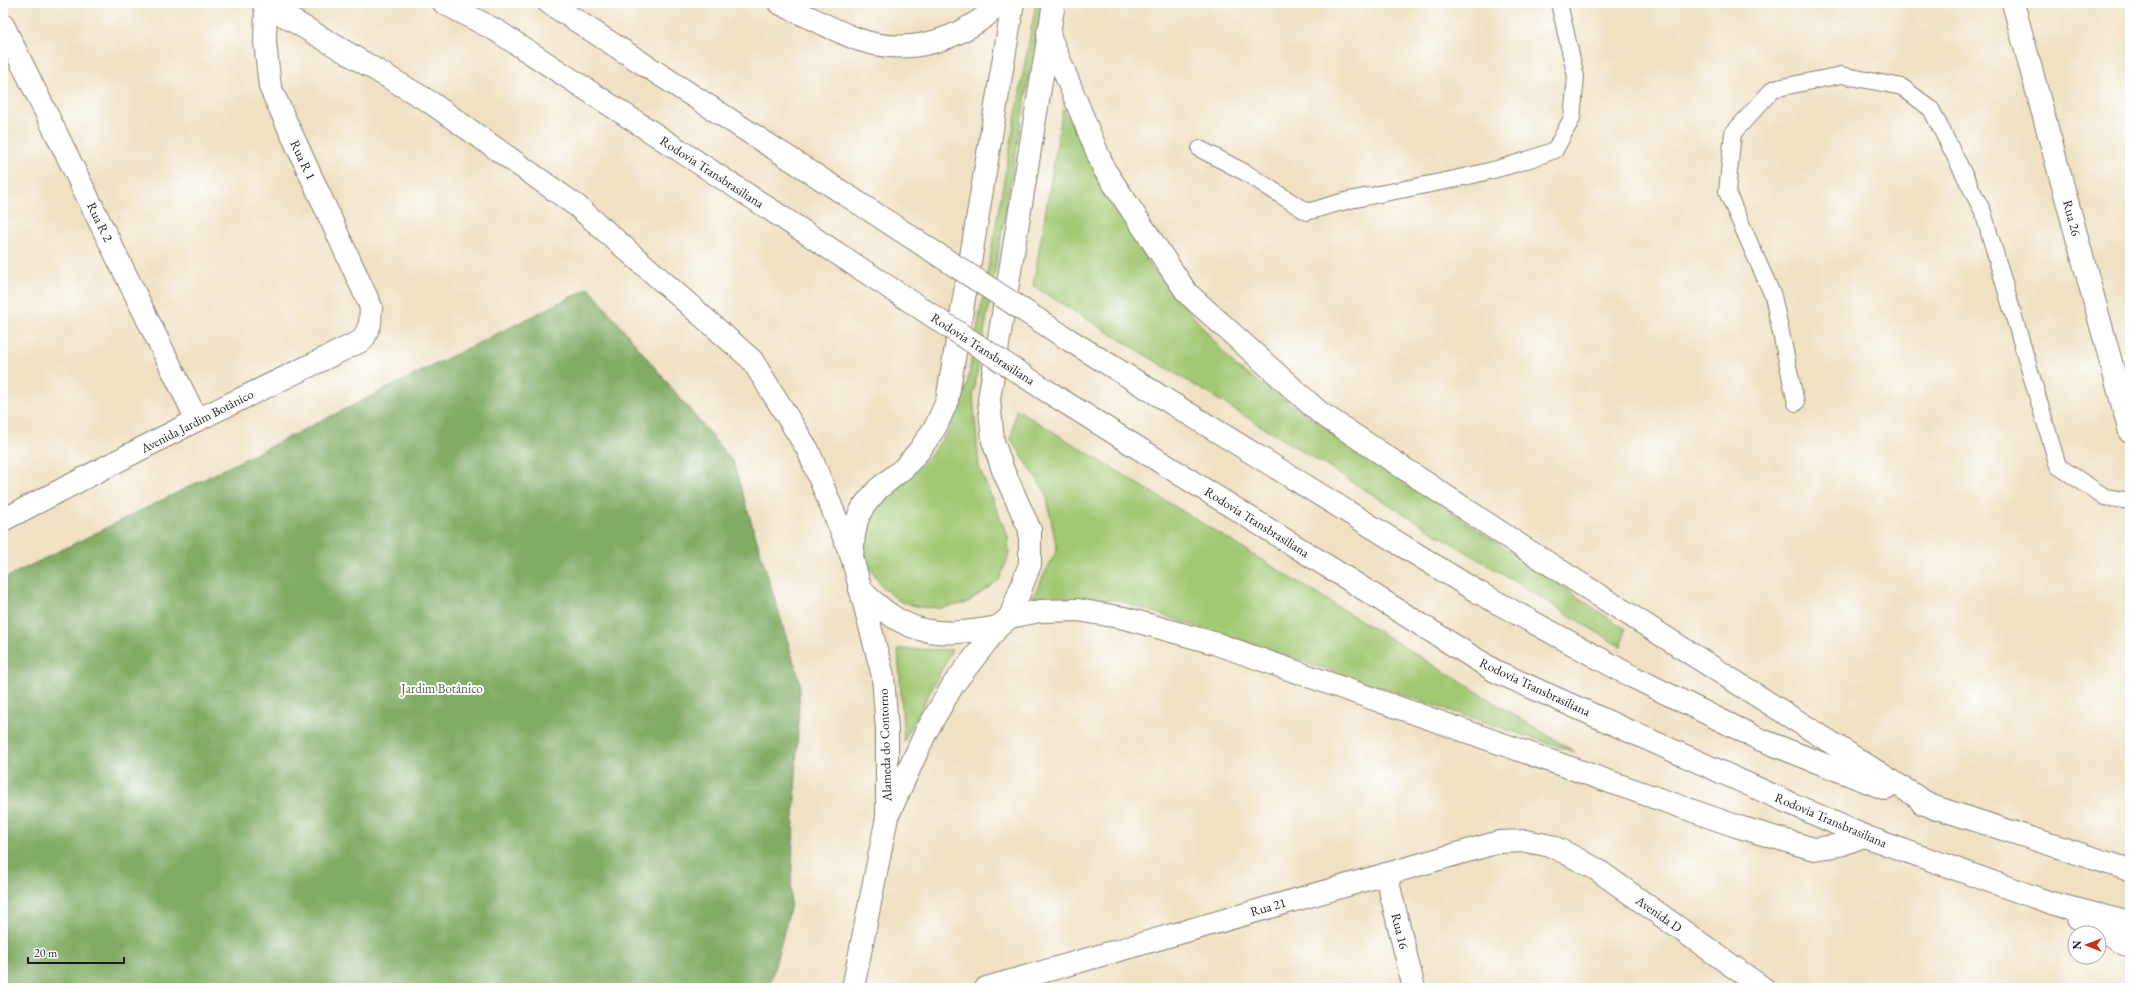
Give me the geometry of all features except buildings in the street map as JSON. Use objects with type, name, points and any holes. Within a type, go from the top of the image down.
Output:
[{"type":"main road","name":"Rodovia Transbrasiliana","points":[[444,3],[497,30],[1048,391],[1495,671],[1864,836],[2051,903],[2130,923]]},
{"type":"main road","points":[[549,3],[1066,338],[1476,591],[1633,677],[1759,739],[1936,808],[2130,870]]},
{"type":"main road","points":[[779,3],[858,39],[881,45],[904,46],[927,44],[950,37],[969,28],[1001,3]]},
{"type":"main road","points":[[852,557],[857,520],[863,507],[878,489],[904,468],[919,451],[936,426],[946,401],[1013,3]]},
{"type":"main road","name":"Alameda do Contorno","points":[[886,817],[926,732],[953,685],[1004,622],[1030,564],[1030,530],[1003,470],[993,441],[989,398],[1048,32],[1054,3]]},
{"type":"main road","name":"Rua 26","points":[[2013,3],[2130,432]]},
{"type":"main road","points":[[265,4],[430,102],[577,206],[752,360],[808,450],[852,557]]},
{"type":"main road","name":"Rua R 1","points":[[265,4],[265,42],[270,87],[371,307]]},
{"type":"main road","name":"Rua R 2","points":[[3,25],[197,420]]},
{"type":"main road","points":[[1048,32],[1104,169],[1187,293],[1319,412],[1521,546],[1936,808]]},
{"type":"main road","name":"Avenida Jardim Botânico","points":[[4,517],[197,420],[363,340],[370,324],[371,307]]},
{"type":"main road","name":"Alameda do Contorno","points":[[852,557],[883,676],[887,730],[886,817],[856,988]]},
{"type":"main road","points":[[860,589],[891,617],[910,627],[938,632],[960,634],[1040,612],[1078,610],[1124,618],[1214,643],[1736,826],[1814,849],[1840,845],[1864,836]]},
{"type":"main road","name":"Rua 21","points":[[986,988],[1012,984],[1500,842],[1526,841],[1551,846]]},
{"type":"main road","name":"Avenida D","points":[[1551,846],[1596,869],[1763,988]]},
{"type":"main road","name":"Rua 16","points":[[1386,874],[1414,988]]},
{"type":"main road","points":[[2051,903],[2130,946]]},
{"type":"lane","points":[[1200,149],[1246,173],[1307,212],[1358,198],[1521,164],[1555,150],[1572,118],[1576,77],[1559,3]]},
{"type":"lane","points":[[1796,403],[1773,296],[1727,192],[1733,133],[1773,89],[1841,74],[1902,87],[1931,109],[1983,212],[2058,466],[2105,497],[2130,501]]},
{"type":"green space","points":[[1036,3],[1042,3],[973,396],[979,467],[1008,537],[1009,555],[999,580],[967,603],[941,608],[919,607],[901,602],[883,588],[866,561],[865,533],[876,503],[902,483],[929,457],[948,432],[967,385]]},
{"type":"green space","points":[[1063,108],[1150,265],[1236,367],[1625,629],[1621,647],[1033,286]]},
{"type":"green space","name":"Jardim Botânico","points":[[589,288],[733,462],[800,682],[790,909],[769,988],[3,988],[3,579]]},
{"type":"green space","points":[[1016,409],[1575,752],[1117,600],[1032,598],[1057,550],[1046,493],[1011,439]]},
{"type":"green space","points":[[898,649],[952,650],[904,741]]}]
